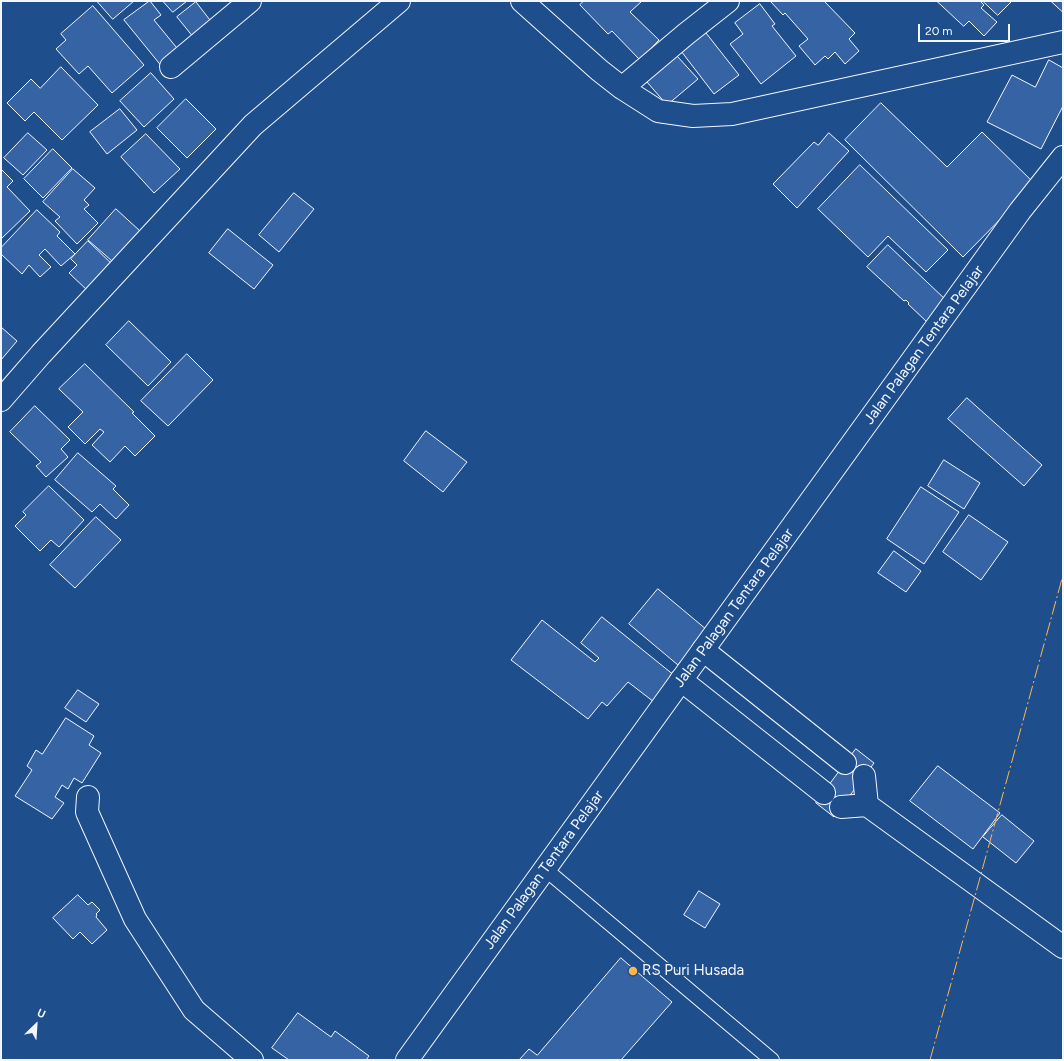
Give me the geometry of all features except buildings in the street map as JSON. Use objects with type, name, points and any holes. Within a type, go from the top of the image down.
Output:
[{"type":"street","points":[[172,67],[250,1]]},
{"type":"street","points":[[1,400],[41,354],[253,125],[398,1]]},
{"type":"street","points":[[522,1],[622,88],[658,111],[693,116],[732,114],[1063,42]]},
{"type":"street","points":[[622,88],[728,1]]},
{"type":"street","name":"Jalan Palagan Tentara Pelajar","points":[[407,1060],[1020,211],[1063,157]]},
{"type":"street","points":[[702,650],[845,763]]},
{"type":"street","points":[[681,680],[824,793]]},
{"type":"street","points":[[864,776],[867,805]]},
{"type":"street","points":[[88,797],[87,812],[135,919],[194,1010],[252,1060]]},
{"type":"street","points":[[841,807],[867,805],[1063,947]]},
{"type":"lane","points":[[545,869],[772,1060]]},
{"type":"power","points":[[930,1060],[1063,575]]},
{"type":"place","name":"RS Puri Husada","points":[[633,971]]}]
